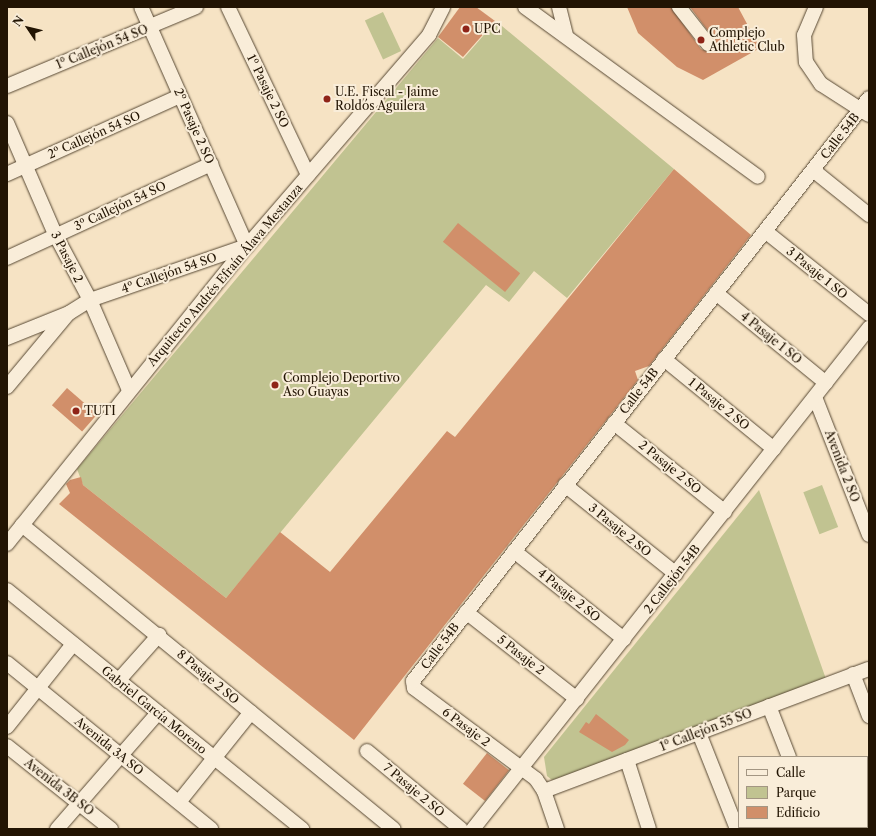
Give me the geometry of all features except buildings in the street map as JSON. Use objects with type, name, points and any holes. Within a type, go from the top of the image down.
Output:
[{"type":"street","name":"2º Pasaje 2 SO","points":[[141,7],[247,246]]},
{"type":"street","name":"1º Callejón 54 SO","points":[[7,86],[196,7]]},
{"type":"street","name":"1º Pasaje 2 SO","points":[[228,7],[308,175]]},
{"type":"street","name":"Arquitecto Andrés Efraín Álava Mestanza","points":[[7,544],[129,390],[247,246],[428,34],[443,7]]},
{"type":"street","points":[[525,7],[566,35],[758,177]]},
{"type":"street","points":[[560,7],[566,35]]},
{"type":"street","points":[[679,7],[708,44]]},
{"type":"street","points":[[816,7],[804,35],[806,62],[820,84],[866,108]]},
{"type":"street","name":"2º Callejón 54 SO","points":[[7,174],[180,96]]},
{"type":"street","name":"Calle 54B","points":[[413,685],[466,612],[565,485],[813,170],[866,108]]},
{"type":"street","name":"3 Pasaje 2","points":[[7,123],[56,236],[90,300],[129,390]]},
{"type":"street","name":"3º Callejón 54 SO","points":[[7,258],[211,164]]},
{"type":"street","points":[[813,170],[869,215]]},
{"type":"street","name":"3 Pasaje 1 SO","points":[[765,231],[869,314]]},
{"type":"street","name":"4º Callejón 54 SO","points":[[69,313],[90,300],[247,246]]},
{"type":"street","name":"4 Pasaje 1 SO","points":[[716,293],[826,383]]},
{"type":"street","points":[[7,338],[69,313]]},
{"type":"street","points":[[7,387],[69,313]]},
{"type":"street","name":"2 Callejón 54B","points":[[473,829],[522,769],[869,328]]},
{"type":"street","name":"1 Pasaje 2 SO","points":[[664,359],[774,449]]},
{"type":"street","name":"Avenida 2 SO","points":[[815,396],[863,504],[868,528]]},
{"type":"street","name":"2 Pasaje 2 SO","points":[[614,423],[725,512]]},
{"type":"street","name":"3 Pasaje 2 SO","points":[[565,485],[676,574]]},
{"type":"street","name":"8 Pasaje 2 SO","points":[[22,525],[159,635],[394,829]]},
{"type":"street","name":"4 Pasaje 2 SO","points":[[514,551],[624,639]]},
{"type":"street","name":"Gabriel García Moreno","points":[[7,590],[302,829]]},
{"type":"street","name":"5 Pasaje 2","points":[[466,612],[577,699]]},
{"type":"street","points":[[118,681],[159,635]]},
{"type":"street","points":[[7,727],[73,644]]},
{"type":"street","name":"Avenida 3A SO","points":[[7,663],[211,829]]},
{"type":"street","name":"1º Callejón 55 SO","points":[[544,791],[869,669]]},
{"type":"street","points":[[853,674],[869,716]]},
{"type":"street","name":"6 Pasaje 2","points":[[413,685],[414,688],[536,779],[544,791]]},
{"type":"street","points":[[769,706],[789,756]]},
{"type":"street","points":[[179,802],[216,759],[251,712]]},
{"type":"street","points":[[57,829],[119,755],[158,713]]},
{"type":"street","points":[[699,733],[737,829]]},
{"type":"street","name":"Avenida 3B SO","points":[[7,746],[112,829]]},
{"type":"street","name":"7 Pasaje 2 SO","points":[[367,751],[461,829]]},
{"type":"street","points":[[627,760],[649,829]]},
{"type":"street","points":[[544,791],[557,829]]},
{"type":"street","points":[[864,829],[869,828]]},
{"type":"green space","points":[[383,12],[401,51],[383,59],[365,20]]},
{"type":"green space","name":"Complejo Deportivo Aso Guayas","points":[[496,21],[674,169],[567,298],[534,271],[509,302],[486,285],[226,598],[83,485],[77,469],[438,38],[463,59]]},
{"type":"green space","points":[[822,485],[838,527],[819,534],[803,492]]},
{"type":"green space","points":[[759,490],[826,679],[552,780],[547,776],[544,757]]},
{"type":"place","name":"UPC","points":[[466,29]]},
{"type":"place","name":"Complejo Athletic Club","points":[[701,40]]},
{"type":"place","name":"U.E. Fiscal - Jaime Roldós Aguilera","points":[[327,99]]},
{"type":"place","name":"Complejo Deportivo Aso Guayas","points":[[275,385]]},
{"type":"place","name":"TUTI","points":[[76,411]]}]
